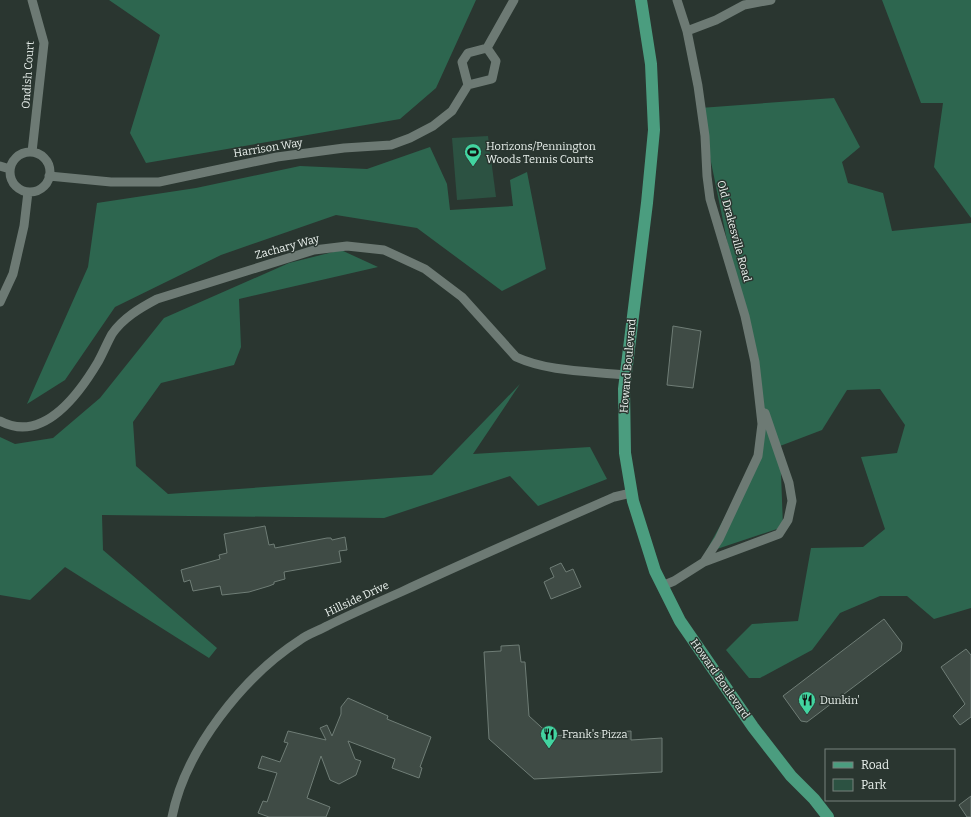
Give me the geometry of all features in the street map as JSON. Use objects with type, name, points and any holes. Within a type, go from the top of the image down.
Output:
[{"type":"main road","name":"Howard Boulevard","points":[[641,0],[651,64],[654,130],[647,203],[625,375],[623,424],[625,453],[631,493],[642,534],[662,586],[684,627],[753,727],[791,776],[814,798],[828,817]]},
{"type":"street","name":"Ondish Court","points":[[32,0],[44,43],[32,152]]},
{"type":"street","points":[[487,48],[496,61],[492,79],[468,85],[462,62],[468,53],[487,48],[514,0]]},
{"type":"street","name":"Old Drakesville Road","points":[[677,0],[687,31],[698,86],[705,136],[710,199],[745,316],[755,362],[762,424],[758,456],[719,539],[704,562]]},
{"type":"street","points":[[687,31],[716,20],[744,5],[771,0]]},
{"type":"street","name":"Harrison Way","points":[[49,176],[111,182],[159,182],[277,158],[344,148],[391,145],[410,138],[433,126],[452,111],[468,85]]},
{"type":"street","points":[[26,152],[32,152],[45,159],[49,170],[49,176],[43,188],[36,192],[28,192],[15,187],[11,181],[10,169],[15,158],[26,152]]},
{"type":"street","points":[[0,166],[10,169]]},
{"type":"street","points":[[0,302],[13,274],[24,226],[28,192]]},
{"type":"street","name":"Zachary Way","points":[[0,422],[22,428],[41,424],[53,416],[70,402],[86,380],[99,361],[112,334],[134,311],[157,299],[314,250],[347,246],[384,250],[424,269],[462,298],[516,357],[526,362],[547,367],[625,375]]},
{"type":"street","name":"Old Drakesville Road","points":[[662,586],[674,581],[704,562],[779,534],[788,520],[792,501],[789,483],[760,397]]},
{"type":"street","name":"Hillside Drive","points":[[172,817],[176,795],[209,729],[242,691],[267,666],[301,639],[349,615],[461,564],[614,497],[631,493]]},
{"type":"green space","points":[[109,0],[476,0],[436,88],[400,119],[146,163],[130,133],[160,35]]},
{"type":"green space","points":[[882,0],[971,0],[971,218],[934,167],[943,103],[921,103]]},
{"type":"green space","points":[[834,98],[860,147],[842,162],[848,183],[883,193],[892,231],[971,223],[971,608],[934,619],[907,596],[880,596],[840,613],[812,650],[760,678],[749,678],[726,650],[752,624],[798,621],[811,548],[863,547],[885,529],[861,457],[897,453],[905,425],[880,389],[847,390],[822,430],[780,446],[783,527],[705,553],[756,461],[762,412],[700,108]]},
{"type":"green space","name":"Horizons/Pennington Woods Tennis Courts","points":[[488,136],[496,197],[457,200],[452,138]]},
{"type":"green space","points":[[430,147],[447,184],[450,210],[513,206],[510,180],[527,172],[546,269],[502,291],[417,228],[336,215],[221,255],[115,307],[65,380],[27,404],[88,267],[97,203],[196,188],[300,166],[367,169]]},
{"type":"green space","points":[[341,250],[378,267],[239,299],[241,347],[234,365],[161,383],[133,422],[136,466],[168,494],[432,475],[520,384],[473,454],[590,447],[607,479],[538,506],[510,476],[384,518],[102,515],[103,550],[217,648],[209,658],[65,567],[30,600],[0,595],[0,437],[15,444],[53,438],[100,398],[164,318],[289,263]]},
{"type":"building","points":[[673,326],[701,331],[693,388],[667,385]]},
{"type":"building","points":[[265,526],[269,545],[274,544],[275,548],[327,538],[331,538],[332,540],[345,537],[347,550],[339,551],[341,562],[284,572],[285,579],[249,592],[222,595],[220,586],[193,591],[190,580],[184,582],[181,570],[220,559],[219,555],[227,553],[224,534]]},
{"type":"building","points":[[561,563],[566,572],[573,569],[581,587],[551,599],[544,582],[554,577],[550,568]]},
{"type":"building","points":[[884,619],[902,643],[901,651],[807,722],[801,721],[783,696]]},
{"type":"building","points":[[519,645],[521,662],[525,662],[529,716],[551,736],[631,731],[631,740],[662,738],[662,772],[534,779],[489,739],[484,652],[501,651],[501,646]]},
{"type":"building","points":[[966,649],[971,655],[971,717],[960,725],[953,716],[965,704],[941,667]]},
{"type":"building","points":[[348,698],[388,716],[387,719],[431,737],[420,767],[422,768],[419,778],[392,768],[395,759],[348,741],[355,759],[361,761],[356,775],[339,784],[330,780],[321,756],[307,798],[330,807],[326,817],[269,817],[258,813],[263,801],[267,802],[277,773],[258,768],[262,756],[280,762],[288,743],[284,742],[288,731],[326,740],[320,728],[327,725],[332,736],[341,714],[341,707]]},
{"type":"building","points":[[971,796],[971,817],[967,817],[959,805]]},
{"type":"place","name":"Horizons/Pennington Woods Tennis Courts","points":[[473,167]]},
{"type":"place","name":"Dunkin'","points":[[807,715]]},
{"type":"place","name":"Frank's Pizza","points":[[549,749]]}]
